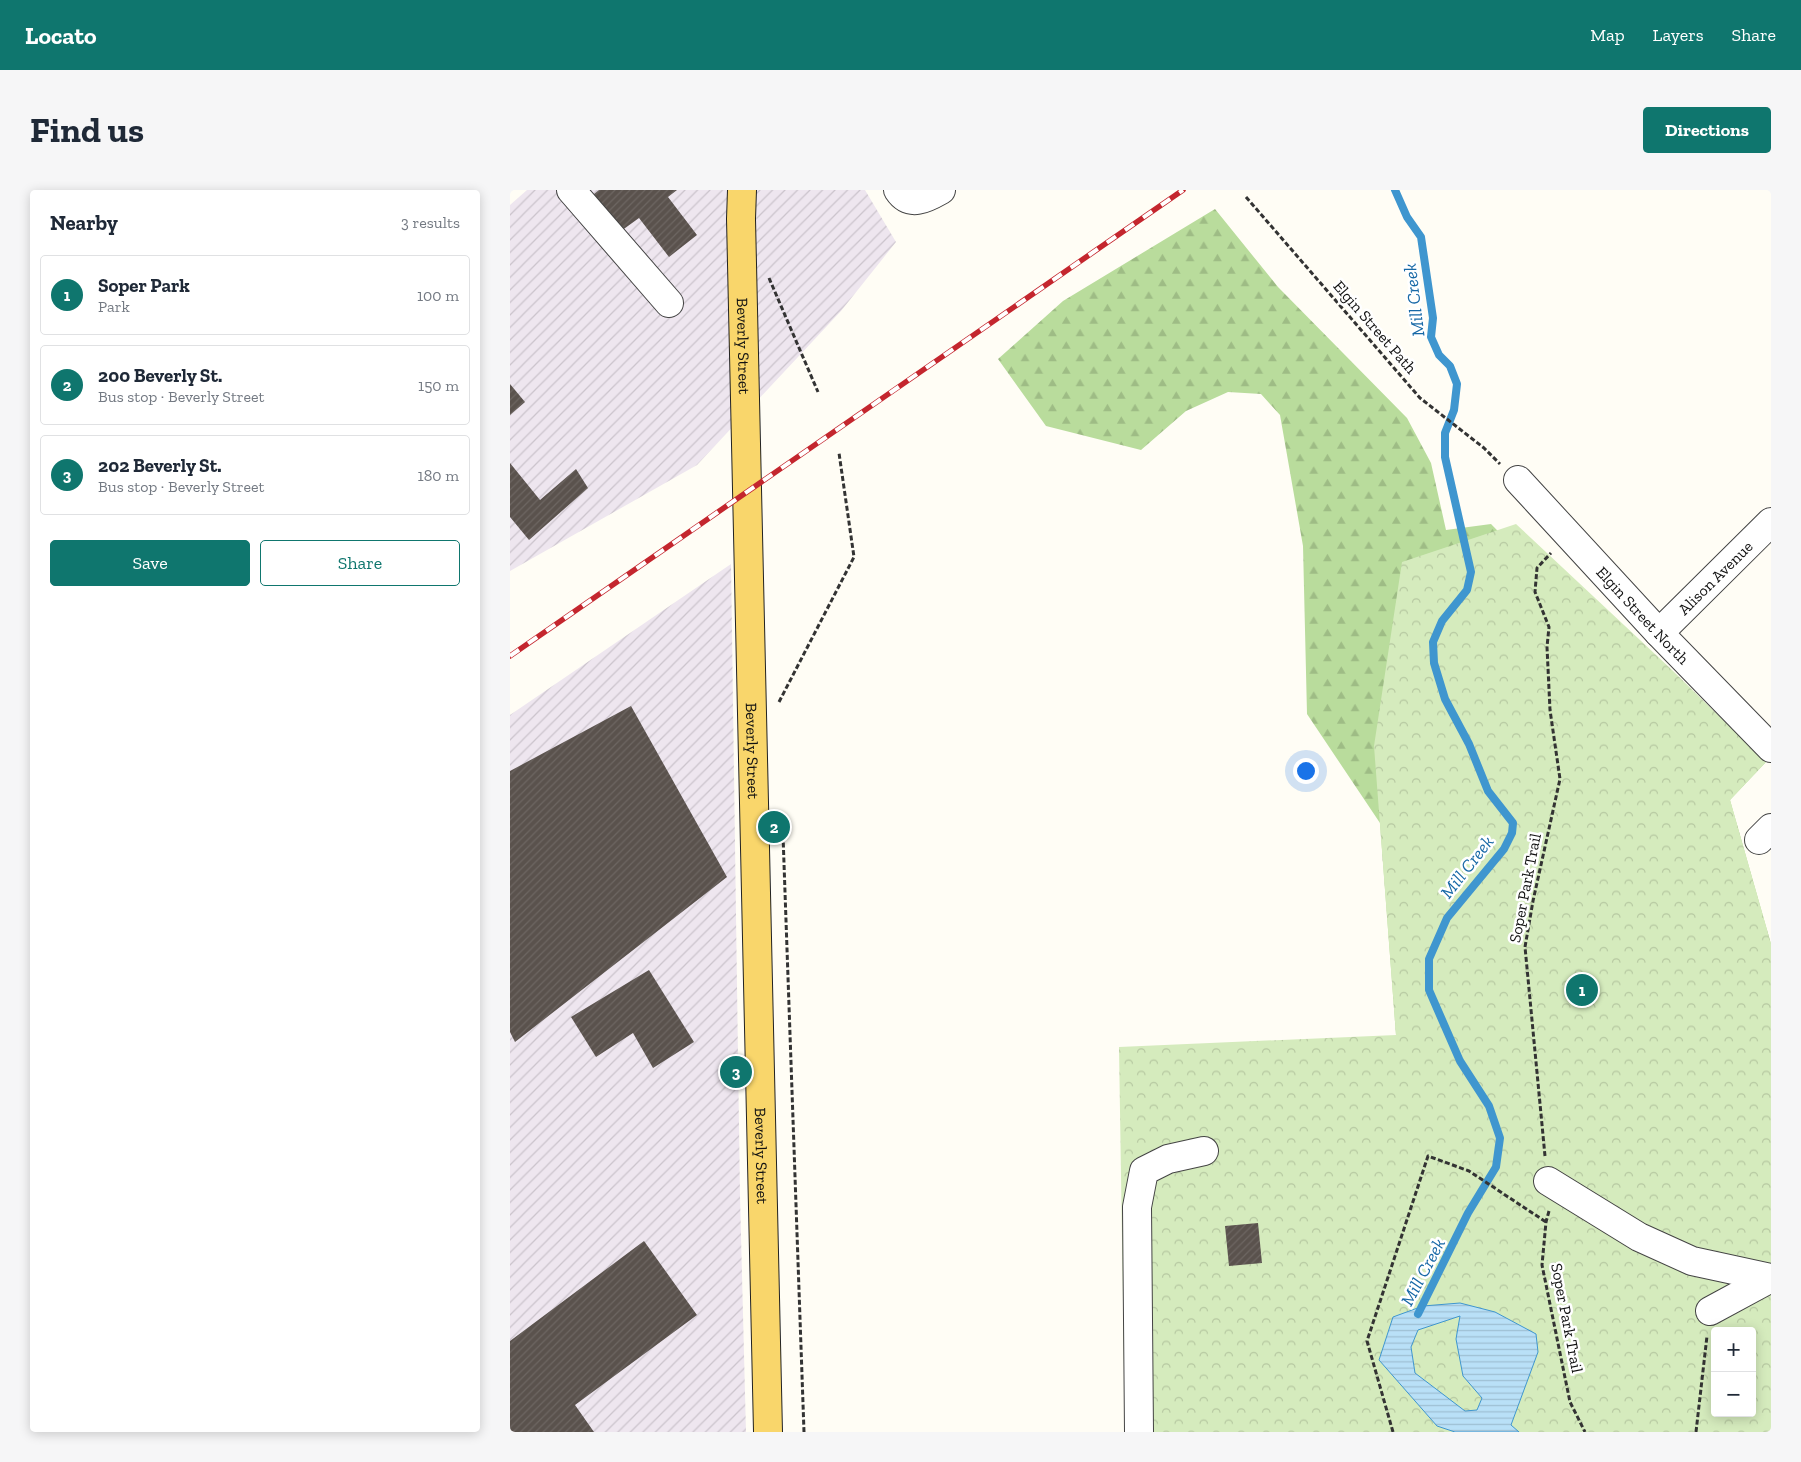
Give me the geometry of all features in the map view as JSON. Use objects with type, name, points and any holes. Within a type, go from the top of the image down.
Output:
[{"type":"main road","name":"Beverly Street","points":[[742,190],[741,249],[768,1432]]},
{"type":"street","points":[[572,190],[669,303]]},
{"type":"street","points":[[898,190],[906,198],[918,201],[942,190]]},
{"type":"street","name":"Elgin Street North","points":[[1508,475],[1659,634],[1771,748]]},
{"type":"street","name":"Alison Avenue","points":[[1659,634],[1771,522]]},
{"type":"street","points":[[1139,1432],[1137,1207],[1144,1171],[1168,1159],[1204,1151]]},
{"type":"street","points":[[1548,1181],[1639,1237],[1692,1261],[1771,1278]]},
{"type":"street","points":[[1710,1311],[1771,1278]]},
{"type":"path","name":"Elgin Street Path","points":[[1246,197],[1420,398],[1484,448],[1498,461],[1508,475]]},
{"type":"path","points":[[767,273],[818,392]]},
{"type":"path","points":[[778,704],[854,557],[839,453]]},
{"type":"path","name":"Soper Park Trail","points":[[1553,551],[1536,568],[1536,592],[1549,627],[1547,647],[1550,710],[1560,779],[1533,901],[1525,947],[1550,1206],[1546,1222],[1542,1265],[1570,1402],[1586,1432]]},
{"type":"path","points":[[783,833],[804,1432]]},
{"type":"path","points":[[1393,1432],[1367,1341],[1428,1156],[1469,1171],[1546,1222]]},
{"type":"path","points":[[1696,1432],[1710,1311]]},
{"type":"shaded area","points":[[527,190],[865,190],[896,242],[841,311],[697,465],[510,571],[510,205]]},
{"type":"shaded area","points":[[731,564],[740,1196],[746,1432],[510,1432],[510,715]]},
{"type":"green space","points":[[1215,209],[1278,287],[1407,418],[1431,463],[1446,530],[1491,524],[1533,567],[1766,762],[1730,800],[1771,944],[1396,1035],[1380,823],[1307,714],[1303,546],[1280,415],[1261,394],[1228,392],[1186,411],[1141,450],[1046,426],[998,359],[1063,301]]},
{"type":"green space","points":[[1516,524],[1671,669],[1766,762],[1730,800],[1771,944],[1771,1432],[1125,1432],[1119,1047],[1396,1035],[1374,746],[1402,562]]},
{"type":"water","points":[[1460,1303],[1495,1312],[1536,1334],[1538,1352],[1511,1425],[1519,1432],[1455,1432],[1437,1426],[1379,1360],[1393,1317],[1423,1306]],"holes":[[[1460,1316],[1456,1339],[1463,1376],[1482,1398],[1477,1410],[1465,1411],[1415,1373],[1411,1347],[1418,1330]]]},
{"type":"building","points":[[599,190],[677,190],[668,197],[697,235],[669,257],[639,218],[621,231],[593,195]]},
{"type":"building","points":[[510,384],[525,402],[510,415]]},
{"type":"building","points":[[510,463],[540,500],[576,469],[588,488],[529,540],[510,517]]},
{"type":"building","points":[[631,706],[727,877],[515,1042],[510,1032],[510,771]]},
{"type":"building","points":[[649,970],[694,1042],[653,1068],[633,1033],[596,1057],[571,1017]]},
{"type":"building","points":[[1258,1223],[1262,1263],[1229,1266],[1225,1226]]},
{"type":"building","points":[[644,1241],[697,1315],[575,1405],[594,1432],[510,1432],[510,1341]]},
{"type":"waterway","name":"Mill Creek","points":[[1395,190],[1407,217],[1421,237],[1433,318],[1431,337],[1439,355],[1450,366],[1457,384],[1454,410],[1445,433],[1445,457],[1471,572],[1467,590],[1442,621],[1433,642],[1434,663],[1445,699],[1469,744],[1488,791],[1513,823],[1512,833],[1504,849],[1447,918],[1429,959],[1429,990],[1460,1061],[1489,1106],[1500,1138],[1496,1167],[1468,1213],[1418,1314]]},
{"type":"railway","points":[[510,656],[1183,190]]},
{"type":"place","name":"200 Beverly St.","points":[[774,827]]},
{"type":"place","name":"Soper Park","points":[[1582,990]]},
{"type":"place","name":"202 Beverly St.","points":[[736,1072]]}]
